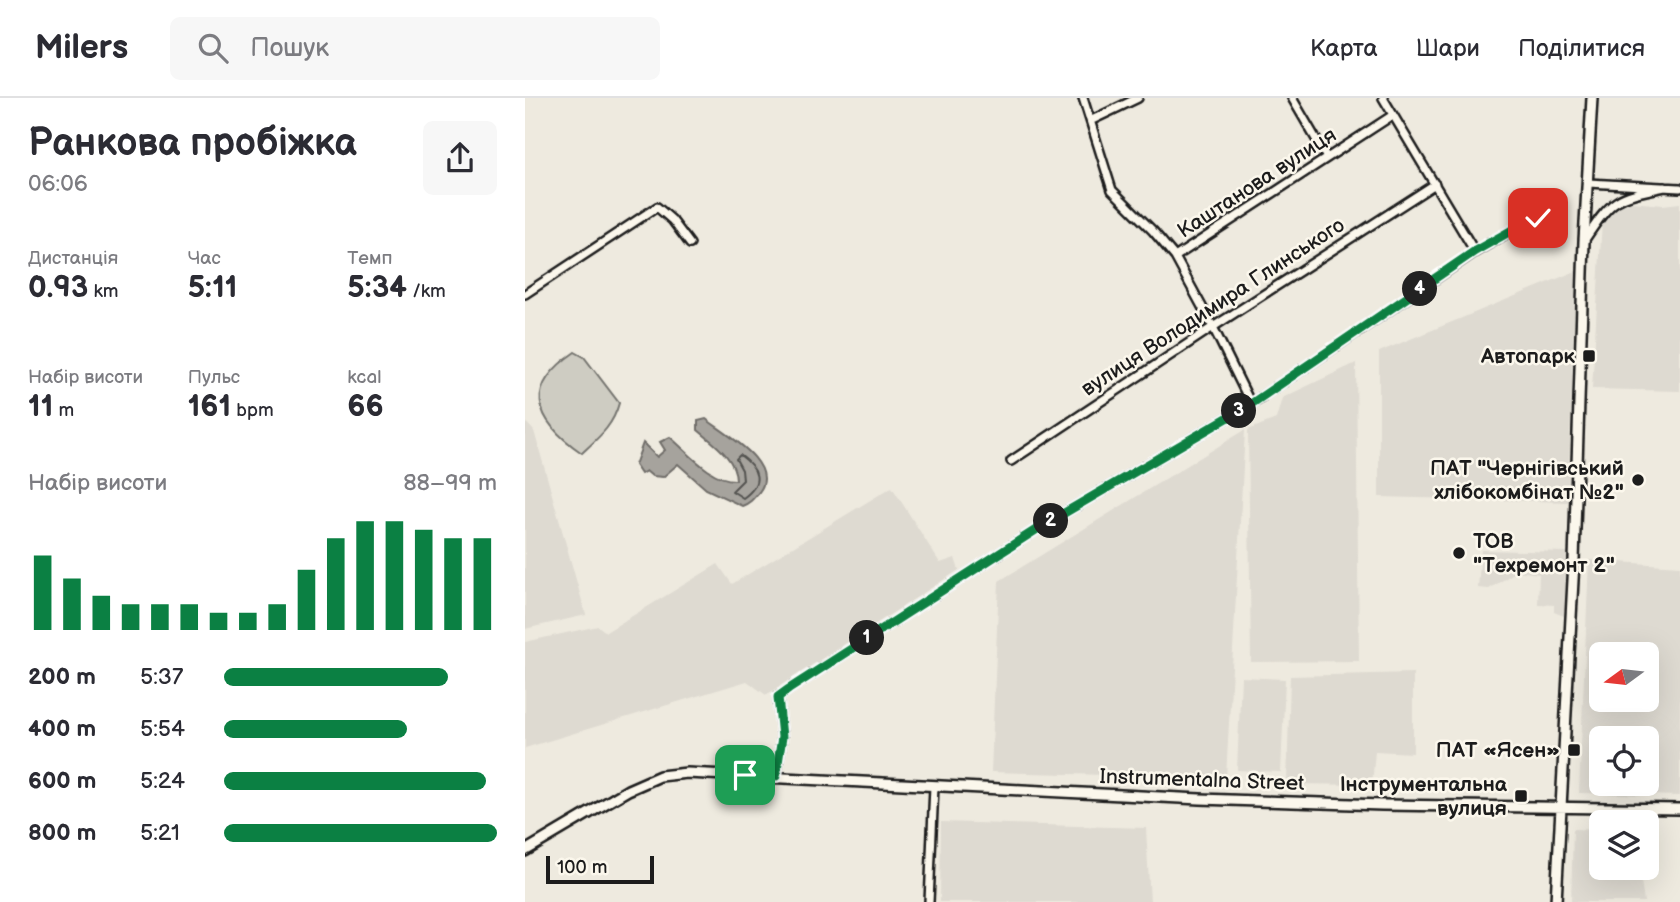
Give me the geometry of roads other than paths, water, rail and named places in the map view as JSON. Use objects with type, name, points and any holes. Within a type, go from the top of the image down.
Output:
[{"type":"street","points":[[1083,98],[1112,191],[1175,257],[1251,404]]},
{"type":"street","points":[[1091,120],[1138,98]]},
{"type":"street","points":[[1292,98],[1327,158]]},
{"type":"street","points":[[1556,902],[1574,561],[1584,241],[1592,98]]},
{"type":"street","points":[[1387,99],[1393,115],[1475,251]]},
{"type":"street","name":"Каштанова вулиця","points":[[1175,257],[1393,115]]},
{"type":"street","points":[[1588,183],[1680,188]]},
{"type":"street","name":"вулиця Володимира Глинського","points":[[1011,461],[1435,184]]},
{"type":"street","points":[[1584,241],[1602,213],[1620,197],[1665,187]]},
{"type":"street","points":[[525,294],[657,207],[690,244]]},
{"type":"street","points":[[776,776],[782,737],[778,697],[1042,526],[1251,404],[1475,251],[1523,224],[1538,218],[1557,217]]},
{"type":"street","name":"Instrumentalna Street","points":[[525,852],[608,801],[660,776],[687,773],[1201,799],[1680,809]]},
{"type":"street","points":[[929,902],[934,786]]},
{"type":"water","points":[[706,419],[748,451],[763,471],[764,481],[759,492],[745,505],[706,489],[678,464],[663,477],[652,476],[646,471],[641,474],[635,465],[643,443],[657,457],[665,450],[660,442],[670,437],[709,471],[736,480],[728,458],[698,430],[698,421]]},
{"type":"place","name":"Автопарк","points":[[1589,356]]},
{"type":"place","name":"ПАТ \"Чернігівський хлібокомбінат №2\"","points":[[1638,480]]},
{"type":"place","name":"ТОВ \"Техремонт 2\"","points":[[1459,553]]},
{"type":"place","name":"ПАТ «Ясен»","points":[[1574,750]]},
{"type":"place","name":"Інструментальна вулиця","points":[[1521,796]]}]
